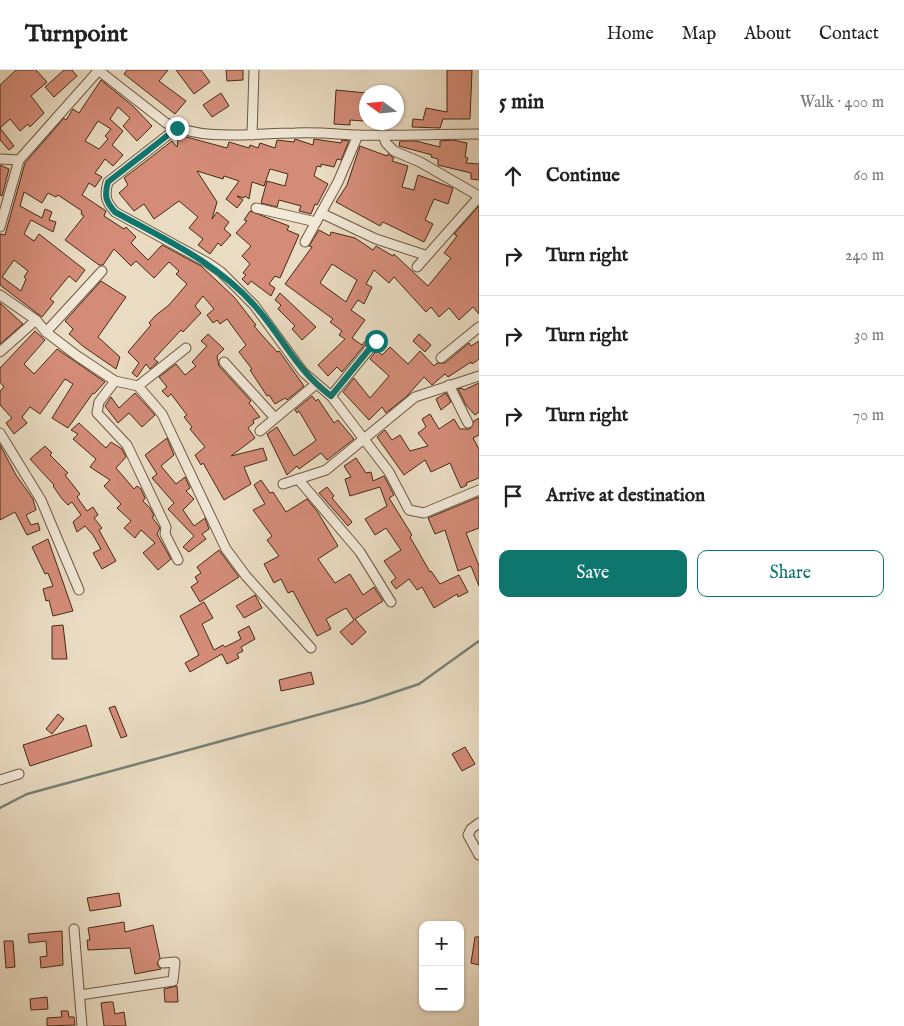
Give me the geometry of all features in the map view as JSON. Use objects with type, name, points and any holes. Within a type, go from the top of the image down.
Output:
[{"type":"street","points":[[0,227],[19,160],[98,70],[177,128],[204,133],[252,135],[296,132],[358,135],[479,134]]},
{"type":"street","points":[[252,135],[254,70]]},
{"type":"street","points":[[177,128],[108,182],[105,192],[107,204],[115,212],[221,272],[254,305],[303,372],[331,396],[364,437],[389,472],[410,510],[424,513],[479,490]]},
{"type":"street","points":[[304,242],[338,182],[358,135]]},
{"type":"street","points":[[383,135],[386,143],[394,151],[420,162],[479,197],[425,255],[417,267]]},
{"type":"street","points":[[0,159],[19,160]]},
{"type":"street","points":[[256,208],[316,222]]},
{"type":"street","points":[[321,212],[376,239],[425,255]]},
{"type":"street","points":[[46,332],[102,271]]},
{"type":"street","points":[[0,296],[36,320],[46,332],[115,381],[138,386],[162,414],[226,550],[246,576],[311,648]]},
{"type":"street","points":[[0,352],[36,320]]},
{"type":"street","points":[[442,358],[479,327]]},
{"type":"street","points":[[331,396],[376,341]]},
{"type":"street","points":[[138,386],[186,348]]},
{"type":"street","points":[[224,362],[275,418]]},
{"type":"street","points":[[283,484],[326,470],[415,397],[479,376]]},
{"type":"street","points":[[115,381],[98,402],[97,413],[127,445],[166,527],[165,534],[178,560]]},
{"type":"street","points":[[260,431],[316,384]]},
{"type":"street","points":[[449,385],[468,423]]},
{"type":"street","points":[[0,433],[41,500],[79,590]]},
{"type":"street","points":[[298,479],[360,552],[391,602]]},
{"type":"street","points":[[0,780],[19,774]]},
{"type":"street","points":[[479,823],[471,829],[468,835],[479,855]]},
{"type":"street","points":[[74,929],[82,1026]]},
{"type":"street","points":[[80,995],[173,981],[175,962],[164,963]]},
{"type":"building","points":[[16,70],[36,70],[47,82],[31,96],[44,113],[30,127],[28,124],[20,131],[10,119],[0,128],[0,85]]},
{"type":"building","points":[[64,70],[72,70],[77,76],[54,97],[45,87]]},
{"type":"building","points":[[127,70],[168,70],[159,81],[186,101],[175,114],[124,74]]},
{"type":"building","points":[[176,70],[201,70],[210,82],[194,94]]},
{"type":"building","points":[[226,70],[243,70],[243,80],[227,81]]},
{"type":"building","points":[[447,70],[472,70],[470,119],[443,119],[440,128],[412,127],[413,119],[423,120],[426,108],[447,112]]},
{"type":"building","points":[[101,80],[133,106],[152,126],[137,141],[123,126],[130,118],[118,107],[110,119],[123,131],[112,145],[123,155],[113,166],[105,159],[95,173],[102,177],[95,187],[89,183],[82,195],[106,211],[104,216],[124,229],[126,227],[136,237],[131,243],[148,260],[162,245],[201,266],[234,297],[256,325],[254,326],[277,352],[279,351],[304,386],[287,400],[285,398],[275,404],[269,395],[267,396],[250,370],[252,369],[239,352],[246,345],[227,319],[220,324],[217,320],[213,323],[207,315],[214,309],[203,296],[195,306],[201,313],[183,332],[181,330],[154,359],[158,362],[150,369],[146,364],[137,377],[132,373],[139,363],[128,352],[151,325],[149,323],[155,316],[169,305],[187,284],[176,274],[179,271],[169,262],[154,278],[136,261],[131,266],[114,249],[103,265],[99,265],[65,240],[84,216],[81,214],[82,211],[58,195],[56,197],[48,193],[42,203],[24,192],[20,206],[42,218],[45,209],[52,212],[49,220],[56,222],[53,232],[31,220],[24,234],[34,241],[39,234],[85,270],[76,282],[69,276],[50,299],[54,302],[42,317],[0,285],[0,234],[5,235],[25,163],[64,118],[66,120],[73,109],[79,113]],"holes":[[[98,121],[111,129],[105,136],[108,139],[99,149],[85,141]],[[14,260],[28,271],[24,277],[26,279],[21,291],[2,277]]]},
{"type":"building","points":[[336,90],[359,92],[359,121],[350,120],[350,125],[334,124]]},
{"type":"building","points":[[221,93],[229,106],[212,117],[203,105]]},
{"type":"building","points":[[0,128],[14,146],[9,150],[0,140]]},
{"type":"building","points":[[179,135],[227,148],[229,142],[249,148],[250,145],[258,148],[260,143],[275,148],[277,140],[294,142],[295,139],[313,145],[314,139],[341,143],[342,140],[349,141],[341,160],[337,159],[334,167],[321,164],[321,167],[317,166],[314,176],[328,184],[311,214],[299,211],[301,206],[279,200],[277,207],[261,203],[267,181],[285,186],[288,174],[270,169],[264,186],[252,182],[249,199],[245,196],[244,198],[237,196],[243,200],[237,208],[226,199],[239,181],[224,176],[223,179],[197,171],[217,202],[212,219],[217,212],[229,222],[224,229],[231,235],[221,246],[218,243],[210,254],[198,245],[203,239],[189,228],[198,217],[179,201],[154,219],[144,204],[134,211],[119,193],[128,185],[124,178],[172,141],[177,147]]},
{"type":"building","points":[[453,140],[467,143],[465,157],[468,158],[466,163],[479,164],[479,180],[471,179],[471,173],[438,165],[438,159],[431,157],[432,155],[399,146],[400,141],[416,141],[440,147],[440,141]]},
{"type":"building","points":[[360,146],[387,156],[388,154],[394,158],[392,161],[408,166],[402,187],[414,190],[418,175],[453,188],[448,204],[434,199],[425,220],[433,224],[424,242],[383,222],[380,226],[336,202],[347,185]]},
{"type":"building","points":[[0,165],[9,169],[2,196],[0,195]]},
{"type":"building","points":[[479,206],[479,314],[473,307],[459,320],[449,308],[439,317],[431,307],[426,312],[394,277],[389,283],[374,270],[366,284],[372,287],[364,304],[358,300],[351,310],[365,320],[352,338],[362,345],[366,340],[367,342],[342,372],[337,367],[328,376],[318,365],[345,339],[339,335],[342,331],[330,322],[333,319],[285,284],[312,247],[309,246],[319,230],[330,236],[331,232],[355,238],[373,250],[376,246],[393,256],[394,254],[428,286],[451,258],[444,253],[457,236],[454,234]],"holes":[[[332,264],[357,280],[346,302],[320,283]]]},
{"type":"building","points":[[250,211],[289,226],[287,230],[299,235],[280,278],[275,276],[269,284],[275,288],[271,296],[251,281],[248,285],[242,279],[246,275],[243,273],[250,264],[242,256],[251,246],[236,233],[247,221],[244,220]]},
{"type":"building","points":[[101,281],[126,297],[98,337],[120,357],[116,369],[69,334],[73,329],[65,321]]},
{"type":"building","points":[[280,293],[316,327],[302,340],[292,329],[295,326],[278,309],[281,305],[275,300]]},
{"type":"building","points":[[0,303],[23,324],[0,344]]},
{"type":"building","points":[[35,331],[45,340],[24,364],[34,374],[57,349],[105,382],[93,393],[68,428],[52,418],[73,384],[65,379],[40,414],[30,407],[22,417],[27,423],[14,434],[6,423],[12,418],[0,405],[0,391],[4,387],[0,382],[0,368]]},
{"type":"building","points":[[208,334],[224,349],[217,356],[219,366],[251,401],[249,403],[260,417],[253,420],[254,423],[248,428],[255,438],[231,456],[263,448],[267,460],[244,467],[251,484],[224,500],[203,463],[201,465],[195,455],[205,447],[190,429],[192,427],[184,417],[187,415],[171,394],[168,397],[162,391],[167,387],[159,377],[176,364],[185,375],[196,366],[192,362],[207,346],[201,341]]},
{"type":"building","points":[[419,334],[431,345],[425,352],[413,341]]},
{"type":"building","points":[[479,341],[479,359],[448,377],[445,374],[432,385],[424,377],[407,396],[386,413],[382,407],[369,420],[343,392],[354,378],[370,398],[389,376],[370,359],[377,350],[382,355],[390,347],[408,364],[420,351],[434,366],[437,363],[445,363],[469,343],[471,346]]},
{"type":"building","points":[[479,383],[479,412],[475,415],[466,405],[458,389],[462,388],[464,390]]},
{"type":"building","points":[[135,393],[155,415],[142,427],[129,413],[118,423],[105,406],[111,397],[119,408]]},
{"type":"building","points":[[446,393],[451,402],[441,410],[436,399]]},
{"type":"building","points":[[312,396],[316,401],[318,399],[334,423],[338,420],[354,439],[327,460],[321,453],[299,469],[297,466],[287,475],[267,434],[277,427],[294,456],[314,442],[316,440],[299,411],[297,413],[295,410]]},
{"type":"building","points":[[430,414],[439,429],[454,419],[460,429],[470,429],[474,421],[479,418],[479,435],[473,438],[479,449],[479,478],[466,483],[467,485],[461,488],[450,463],[431,472],[425,460],[404,475],[377,437],[385,430],[392,440],[400,435],[410,451],[428,446],[418,433],[426,427],[422,419]]},
{"type":"building","points":[[79,423],[106,448],[111,442],[122,449],[126,457],[116,468],[134,489],[137,486],[141,489],[145,498],[143,501],[150,508],[154,516],[152,517],[160,528],[157,534],[171,559],[158,570],[143,553],[155,543],[141,530],[135,538],[124,528],[131,521],[117,508],[121,504],[104,486],[110,480],[90,467],[96,459],[73,439],[78,434],[71,430]]},
{"type":"building","points":[[167,438],[174,455],[161,466],[176,484],[185,477],[190,488],[186,491],[194,499],[183,510],[194,526],[205,518],[209,529],[202,534],[206,539],[189,552],[183,547],[194,536],[168,509],[174,503],[152,478],[157,474],[145,455]]},
{"type":"building","points":[[0,445],[16,475],[33,499],[36,510],[26,515],[31,525],[38,523],[40,530],[27,535],[15,512],[0,520]]},
{"type":"building","points":[[45,446],[52,453],[50,455],[68,473],[65,475],[80,494],[77,497],[87,511],[93,507],[98,515],[94,518],[102,528],[99,530],[116,561],[102,569],[93,553],[101,549],[93,535],[85,526],[77,532],[73,522],[81,515],[72,502],[68,505],[62,499],[54,485],[30,459]]},
{"type":"building","points":[[356,458],[366,473],[371,472],[373,481],[384,476],[394,495],[389,498],[412,535],[410,537],[430,572],[440,584],[459,575],[468,592],[458,597],[457,594],[434,608],[422,587],[417,590],[409,579],[396,589],[391,582],[396,578],[384,561],[401,550],[386,528],[375,535],[365,519],[387,506],[380,487],[350,496],[345,479],[351,477],[344,466]]},
{"type":"building","points":[[261,480],[270,493],[273,492],[286,512],[307,499],[317,511],[338,546],[318,559],[335,583],[350,574],[363,595],[374,587],[383,601],[355,619],[366,632],[352,645],[340,632],[354,620],[346,608],[326,619],[331,629],[317,636],[293,591],[288,593],[281,579],[274,583],[264,564],[279,556],[267,540],[272,536],[253,510],[265,504],[254,485]]},
{"type":"building","points":[[327,487],[334,496],[332,498],[352,522],[348,526],[319,493]]},
{"type":"building","points":[[479,497],[479,528],[466,533],[479,566],[479,586],[471,566],[458,571],[445,530],[435,534],[428,518]]},
{"type":"building","points":[[48,539],[73,611],[53,616],[49,600],[46,601],[43,589],[53,586],[48,573],[45,574],[32,547]]},
{"type":"building","points":[[219,550],[239,577],[200,602],[191,587],[198,582],[195,577],[201,573],[197,567]]},
{"type":"building","points":[[255,595],[262,608],[244,618],[236,606]]},
{"type":"building","points":[[204,602],[213,618],[202,624],[214,650],[241,639],[238,632],[249,626],[255,639],[241,647],[243,651],[237,654],[239,658],[227,664],[222,654],[190,672],[185,663],[199,655],[180,616]]},
{"type":"building","points":[[63,625],[67,659],[52,659],[52,626]]},
{"type":"building","points":[[311,672],[314,684],[281,691],[279,680]]},
{"type":"building","points":[[115,706],[127,736],[121,738],[109,708]]},
{"type":"building","points":[[58,714],[64,719],[52,734],[46,729]]},
{"type":"building","points":[[86,725],[92,746],[30,766],[23,745]]},
{"type":"building","points":[[465,747],[475,764],[462,771],[452,754]]},
{"type":"building","points":[[119,893],[121,906],[90,911],[87,898]]},
{"type":"building","points":[[124,922],[125,932],[153,925],[160,958],[157,964],[161,969],[135,974],[130,948],[88,950],[87,940],[90,940],[88,928]]},
{"type":"building","points":[[62,931],[63,965],[41,968],[40,957],[47,956],[46,941],[29,943],[28,934]]},
{"type":"building","points":[[475,937],[479,937],[479,965],[471,963]]},
{"type":"building","points":[[4,941],[13,941],[15,967],[6,968]]},
{"type":"building","points":[[177,986],[178,1002],[165,1002],[164,989]]},
{"type":"building","points":[[47,997],[48,1009],[31,1010],[30,999]]},
{"type":"building","points":[[113,1002],[115,1014],[124,1012],[126,1026],[104,1026],[101,1003]]},
{"type":"building","points":[[61,1011],[68,1011],[69,1017],[74,1017],[75,1025],[47,1026],[47,1018],[62,1017]]},
{"type":"waterway","points":[[0,808],[27,794],[365,702],[419,684],[479,641]]},
{"type":"route","points":[[177,128],[108,182],[105,192],[107,204],[115,212],[221,272],[262,314],[303,372],[331,396],[376,341]]}]
